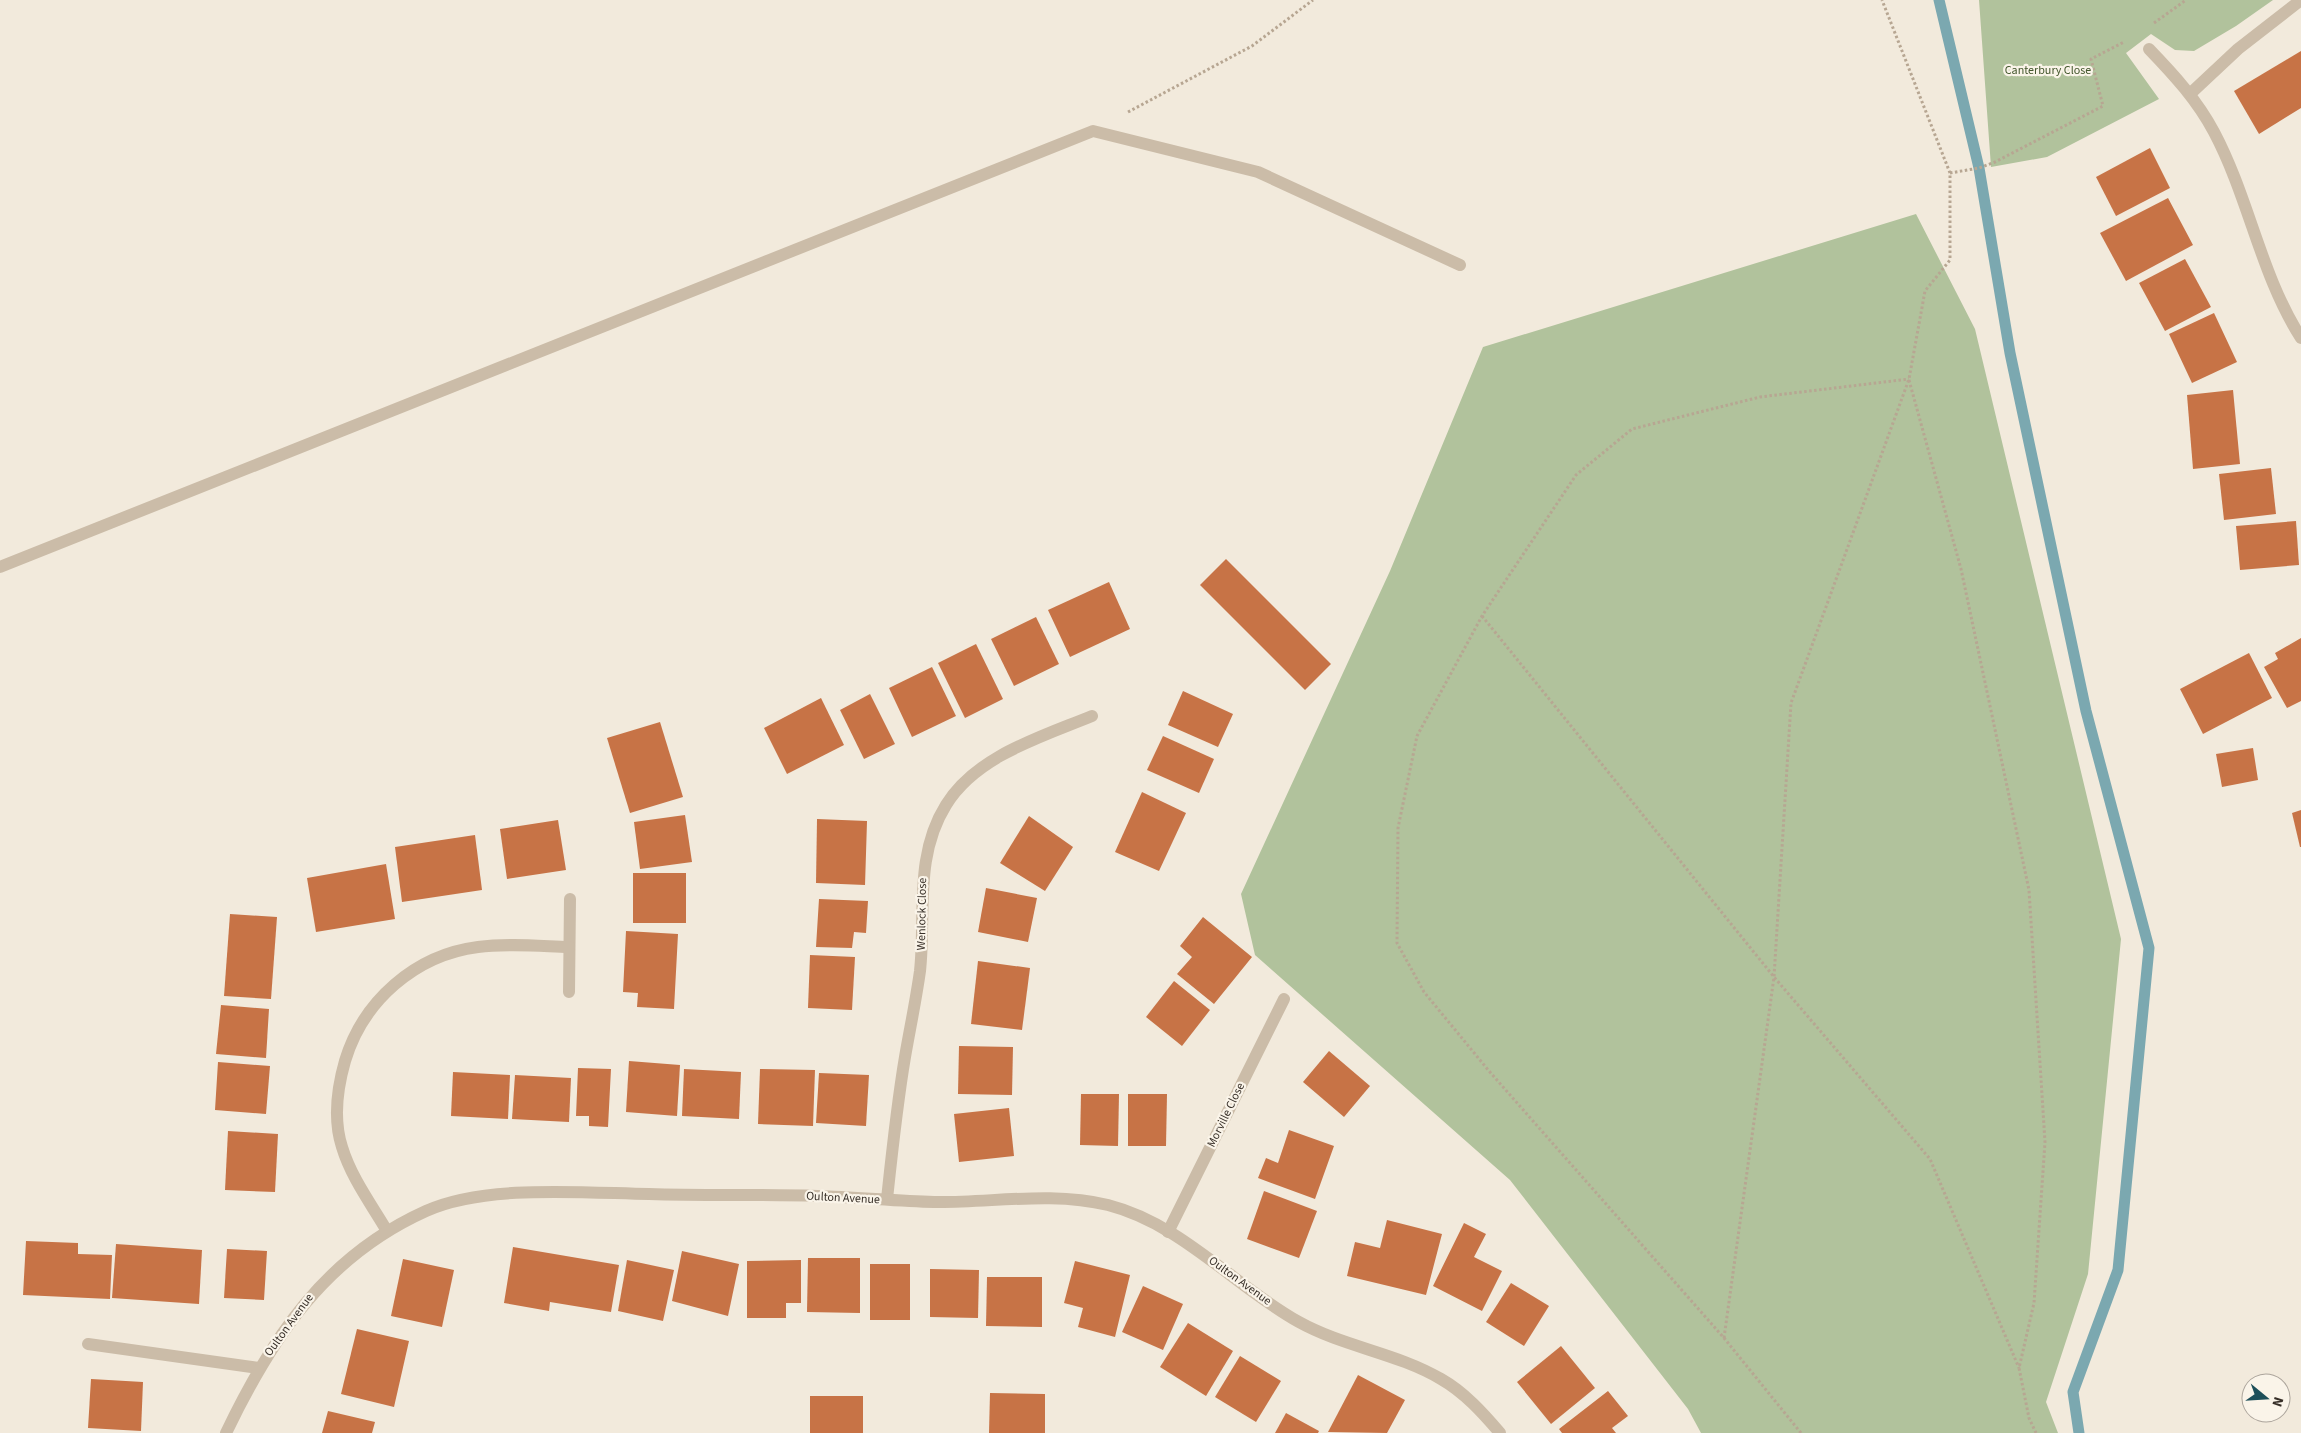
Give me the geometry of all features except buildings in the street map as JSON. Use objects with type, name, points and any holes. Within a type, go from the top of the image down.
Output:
[{"type":"street","points":[[2191,93],[2238,49],[2301,0]]},
{"type":"street","points":[[2149,49],[2191,93],[2215,132],[2287,316],[2301,338]]},
{"type":"street","points":[[0,568],[1093,131],[1258,172],[1460,265]]},
{"type":"street","name":"Wenlock Close","points":[[887,1200],[898,1100],[923,940],[923,872],[927,846],[935,826],[946,804],[966,782],[986,766],[1014,748],[1092,716]]},
{"type":"street","points":[[569,992],[570,899]]},
{"type":"street","points":[[387,1231],[356,1178],[342,1147],[336,1113],[339,1082],[349,1048],[365,1016],[388,989],[416,968],[442,956],[477,947],[512,944],[569,947]]},
{"type":"street","name":"Morville Close","points":[[1168,1232],[1284,999]]},
{"type":"street","name":"Oulton Avenue","points":[[226,1433],[259,1368],[310,1294],[345,1260],[387,1231],[429,1209],[484,1195],[556,1192],[819,1196],[968,1203],[1068,1198],[1108,1205],[1143,1217],[1184,1241],[1269,1303],[1302,1323],[1346,1342],[1401,1360],[1443,1380],[1480,1409],[1500,1433]]},
{"type":"street","points":[[88,1344],[259,1368]]},
{"type":"path","points":[[1093,131],[1252,46],[1313,0]]},
{"type":"path","points":[[1724,1338],[1774,977],[1791,703],[1909,379],[1926,291],[1950,260],[1950,173],[1882,0]]},
{"type":"path","points":[[1950,173],[1979,168],[1995,162],[2103,106],[2091,59],[2125,41]]},
{"type":"path","points":[[1801,1433],[1724,1338],[1472,1050],[1424,992],[1397,943],[1398,828],[1417,736],[1482,616],[1576,475],[1632,428],[1760,397],[1909,379]]},
{"type":"path","points":[[1909,379],[1961,569],[2029,890],[2046,1142],[2034,1303],[2019,1368]]},
{"type":"path","points":[[1482,616],[1774,977],[1930,1160],[2019,1368],[2029,1418],[2036,1433]]},
{"type":"green space","name":"Canterbury Close","points":[[1979,0],[2273,0],[2236,26],[2194,51],[2175,50],[2151,34],[2126,53],[2159,99],[2047,157],[1991,167]]},
{"type":"green space","points":[[1916,214],[1975,329],[2121,939],[2088,1274],[2046,1402],[2058,1433],[1701,1433],[1688,1409],[1510,1180],[1255,955],[1241,894],[1390,571],[1483,347]]},
{"type":"waterway","points":[[1939,0],[1979,168],[2010,353],[2086,711],[2149,948],[2118,1270],[2073,1392],[2079,1433]]}]
